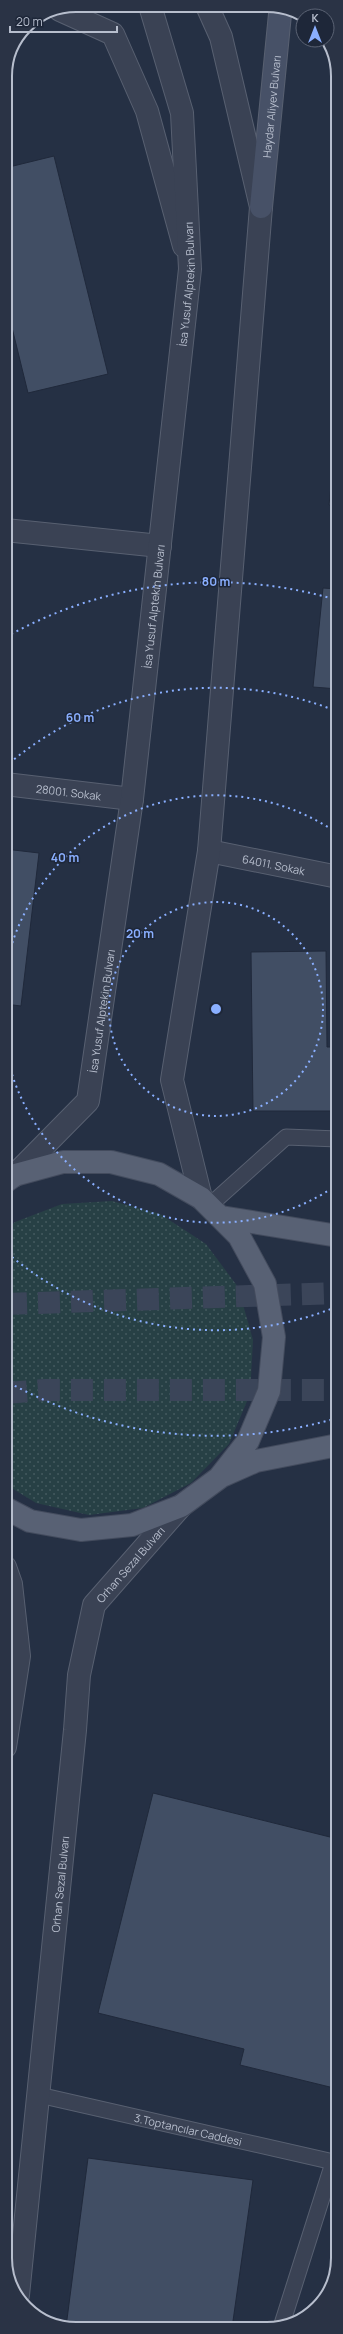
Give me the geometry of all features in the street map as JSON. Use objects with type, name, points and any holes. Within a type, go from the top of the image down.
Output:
[{"type":"main road","name":"Haydar Aliyev Bulvarı","points":[[261,207],[280,14]]},
{"type":"main road","points":[[12,1178],[62,1162],[111,1162],[159,1174],[210,1207],[239,1236],[264,1284],[274,1337],[269,1391],[248,1441],[219,1478]]},
{"type":"main road","points":[[210,1207],[331,1234]]},
{"type":"main road","points":[[12,1512],[30,1521],[81,1530],[132,1525],[180,1506],[219,1478],[256,1461],[331,1446]]},
{"type":"street","name":"İsa Yusuf Alptekin Bulvarı","points":[[12,1177],[88,1101],[132,799],[190,269],[182,113],[152,12]]},
{"type":"street","points":[[210,12],[221,37],[261,207],[209,852],[172,1080],[210,1207]]},
{"type":"street","points":[[66,13],[114,34],[148,111],[190,269]]},
{"type":"street","points":[[12,531],[160,546]]},
{"type":"street","name":"28001. Sokak","points":[[12,785],[132,799]]},
{"type":"street","name":"64011. Sokak","points":[[209,852],[331,876]]},
{"type":"street","name":"Orhan Sezal Bulvarı","points":[[19,2286],[75,1730],[79,1675],[94,1605],[180,1506]]},
{"type":"street","points":[[12,1593],[19,1656],[12,1702]]},
{"type":"lane","points":[[210,1207],[286,1137],[331,1139]]},
{"type":"lane","name":"3.Toptancılar Caddesi","points":[[39,2095],[331,2162]]},
{"type":"lane","points":[[283,2320],[331,2178]]},
{"type":"green space","points":[[112,1201],[160,1214],[206,1244],[238,1287],[253,1340],[250,1394],[229,1444],[191,1483],[143,1508],[89,1515],[36,1503],[12,1488],[12,1225],[15,1222],[62,1204]]},
{"type":"building","points":[[54,156],[108,374],[28,393],[12,328],[12,166]]},
{"type":"building","points":[[331,486],[331,505],[329,505]]},
{"type":"building","points":[[323,588],[331,589],[331,688],[313,687]]},
{"type":"building","points":[[12,850],[39,853],[21,1006],[12,1005]]},
{"type":"building","points":[[326,951],[327,1047],[331,1047],[331,1111],[253,1111],[251,952]]},
{"type":"building","points":[[153,1793],[331,1837],[331,2087],[240,2065],[244,2049],[98,2013]]},
{"type":"building","points":[[88,2158],[253,2180],[233,2322],[67,2321]]},
{"type":"tunnel","points":[[12,1304],[331,1293]]},
{"type":"tunnel","points":[[12,1392],[46,1390],[331,1390]]}]
